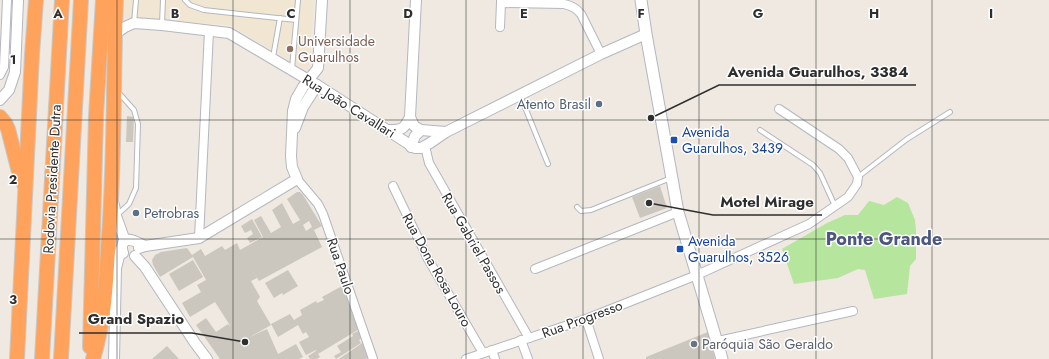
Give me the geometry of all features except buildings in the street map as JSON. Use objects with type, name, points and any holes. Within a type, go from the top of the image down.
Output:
[{"type":"highway","name":"Rodovia Presidente Dutra","points":[[18,359],[32,55],[36,0]]},
{"type":"highway","name":"Rodovia Presidente Dutra","points":[[42,359],[62,0]]},
{"type":"highway","name":"Rodovia Presidente Dutra","points":[[61,359],[81,0]]},
{"type":"highway","points":[[90,359],[96,116],[103,0]]},
{"type":"highway","points":[[93,359],[99,338],[104,300],[112,197],[116,0]]},
{"type":"highway","points":[[0,117],[8,129],[20,176],[27,187]]},
{"type":"main road","points":[[641,0],[678,212],[718,341],[722,359]]},
{"type":"street","points":[[0,75],[4,67],[7,0]]},
{"type":"street","points":[[0,100],[8,90],[15,72],[18,0]]},
{"type":"street","points":[[114,359],[116,268],[133,248],[199,238],[297,179],[292,166],[292,134],[318,68],[322,0]]},
{"type":"street","points":[[389,130],[402,129],[410,117],[416,0]]},
{"type":"street","points":[[500,27],[501,1],[564,4],[577,9],[581,14],[601,54]]},
{"type":"street","points":[[115,34],[134,23]]},
{"type":"street","name":"Rua João Cavallari","points":[[134,23],[229,33],[389,130],[411,146],[415,148],[425,146]]},
{"type":"street","points":[[199,238],[209,31]]},
{"type":"street","points":[[425,146],[446,132],[520,94],[601,54],[646,34]]},
{"type":"street","points":[[779,109],[839,149],[848,158],[858,177]]},
{"type":"street","points":[[410,117],[414,126],[421,130],[446,132]]},
{"type":"street","points":[[411,146],[415,136],[421,130]]},
{"type":"street","name":"Rua Gabriel Passos","points":[[425,146],[428,163],[525,339],[528,359]]},
{"type":"street","name":"Rua Progresso","points":[[466,359],[586,318],[697,275],[809,224],[848,197],[857,184],[858,177]]},
{"type":"street","name":"Rua Paulo","points":[[297,179],[318,204],[323,214],[373,359]]},
{"type":"street","name":"Rua Dona Rosa Louro","points":[[392,186],[428,259],[483,353]]},
{"type":"street","points":[[112,197],[116,216],[133,248],[207,359]]},
{"type":"street","points":[[536,269],[678,212]]},
{"type":"street","points":[[718,341],[853,311]]},
{"type":"street","points":[[586,318],[598,359]]},
{"type":"street","points":[[492,350],[495,359]]},
{"type":"lane","points":[[134,23],[136,0]]},
{"type":"lane","points":[[162,25],[163,0]]},
{"type":"lane","points":[[184,0],[190,5],[204,10],[296,20]]},
{"type":"lane","points":[[292,71],[298,0]]},
{"type":"lane","points":[[272,58],[280,18]]},
{"type":"lane","points":[[114,88],[130,104],[137,116],[138,124],[136,188],[129,204],[116,216]]},
{"type":"lane","points":[[520,94],[548,164]]},
{"type":"lane","points":[[858,177],[907,139],[950,112]]},
{"type":"lane","points":[[760,130],[812,165],[820,173],[835,206]]},
{"type":"lane","points":[[577,207],[581,211],[585,212],[671,178]]},
{"type":"shaded area","name":"Universidade Guarulhos","points":[[124,0],[314,0],[309,72],[230,25],[123,18]]},
{"type":"green space","points":[[897,197],[908,203],[915,220],[916,259],[910,266],[907,294],[874,299],[865,270],[858,269],[838,278],[794,284],[782,249],[827,223],[845,215],[858,215],[869,201],[884,205]]},
{"type":"place","name":"Universidade Guarulhos","points":[[290,49]]},
{"type":"place","name":"Atento Brasil","points":[[599,104]]},
{"type":"place","name":"Avenida Guarulhos, 3384","points":[[651,118]]},
{"type":"place","name":"Avenida Guarulhos, 3439","points":[[674,140]]},
{"type":"place","name":"Motel Mirage","points":[[649,203]]},
{"type":"place","name":"Petrobras","points":[[136,213]]},
{"type":"place","name":"Avenida Guarulhos, 3526","points":[[680,249]]},
{"type":"place","name":"Grand Spazio","points":[[245,342]]},
{"type":"place","name":"Paróquia São Geraldo","points":[[694,344]]},
{"type":"district","name":"Ponte Grande","points":[[884,239]]}]
